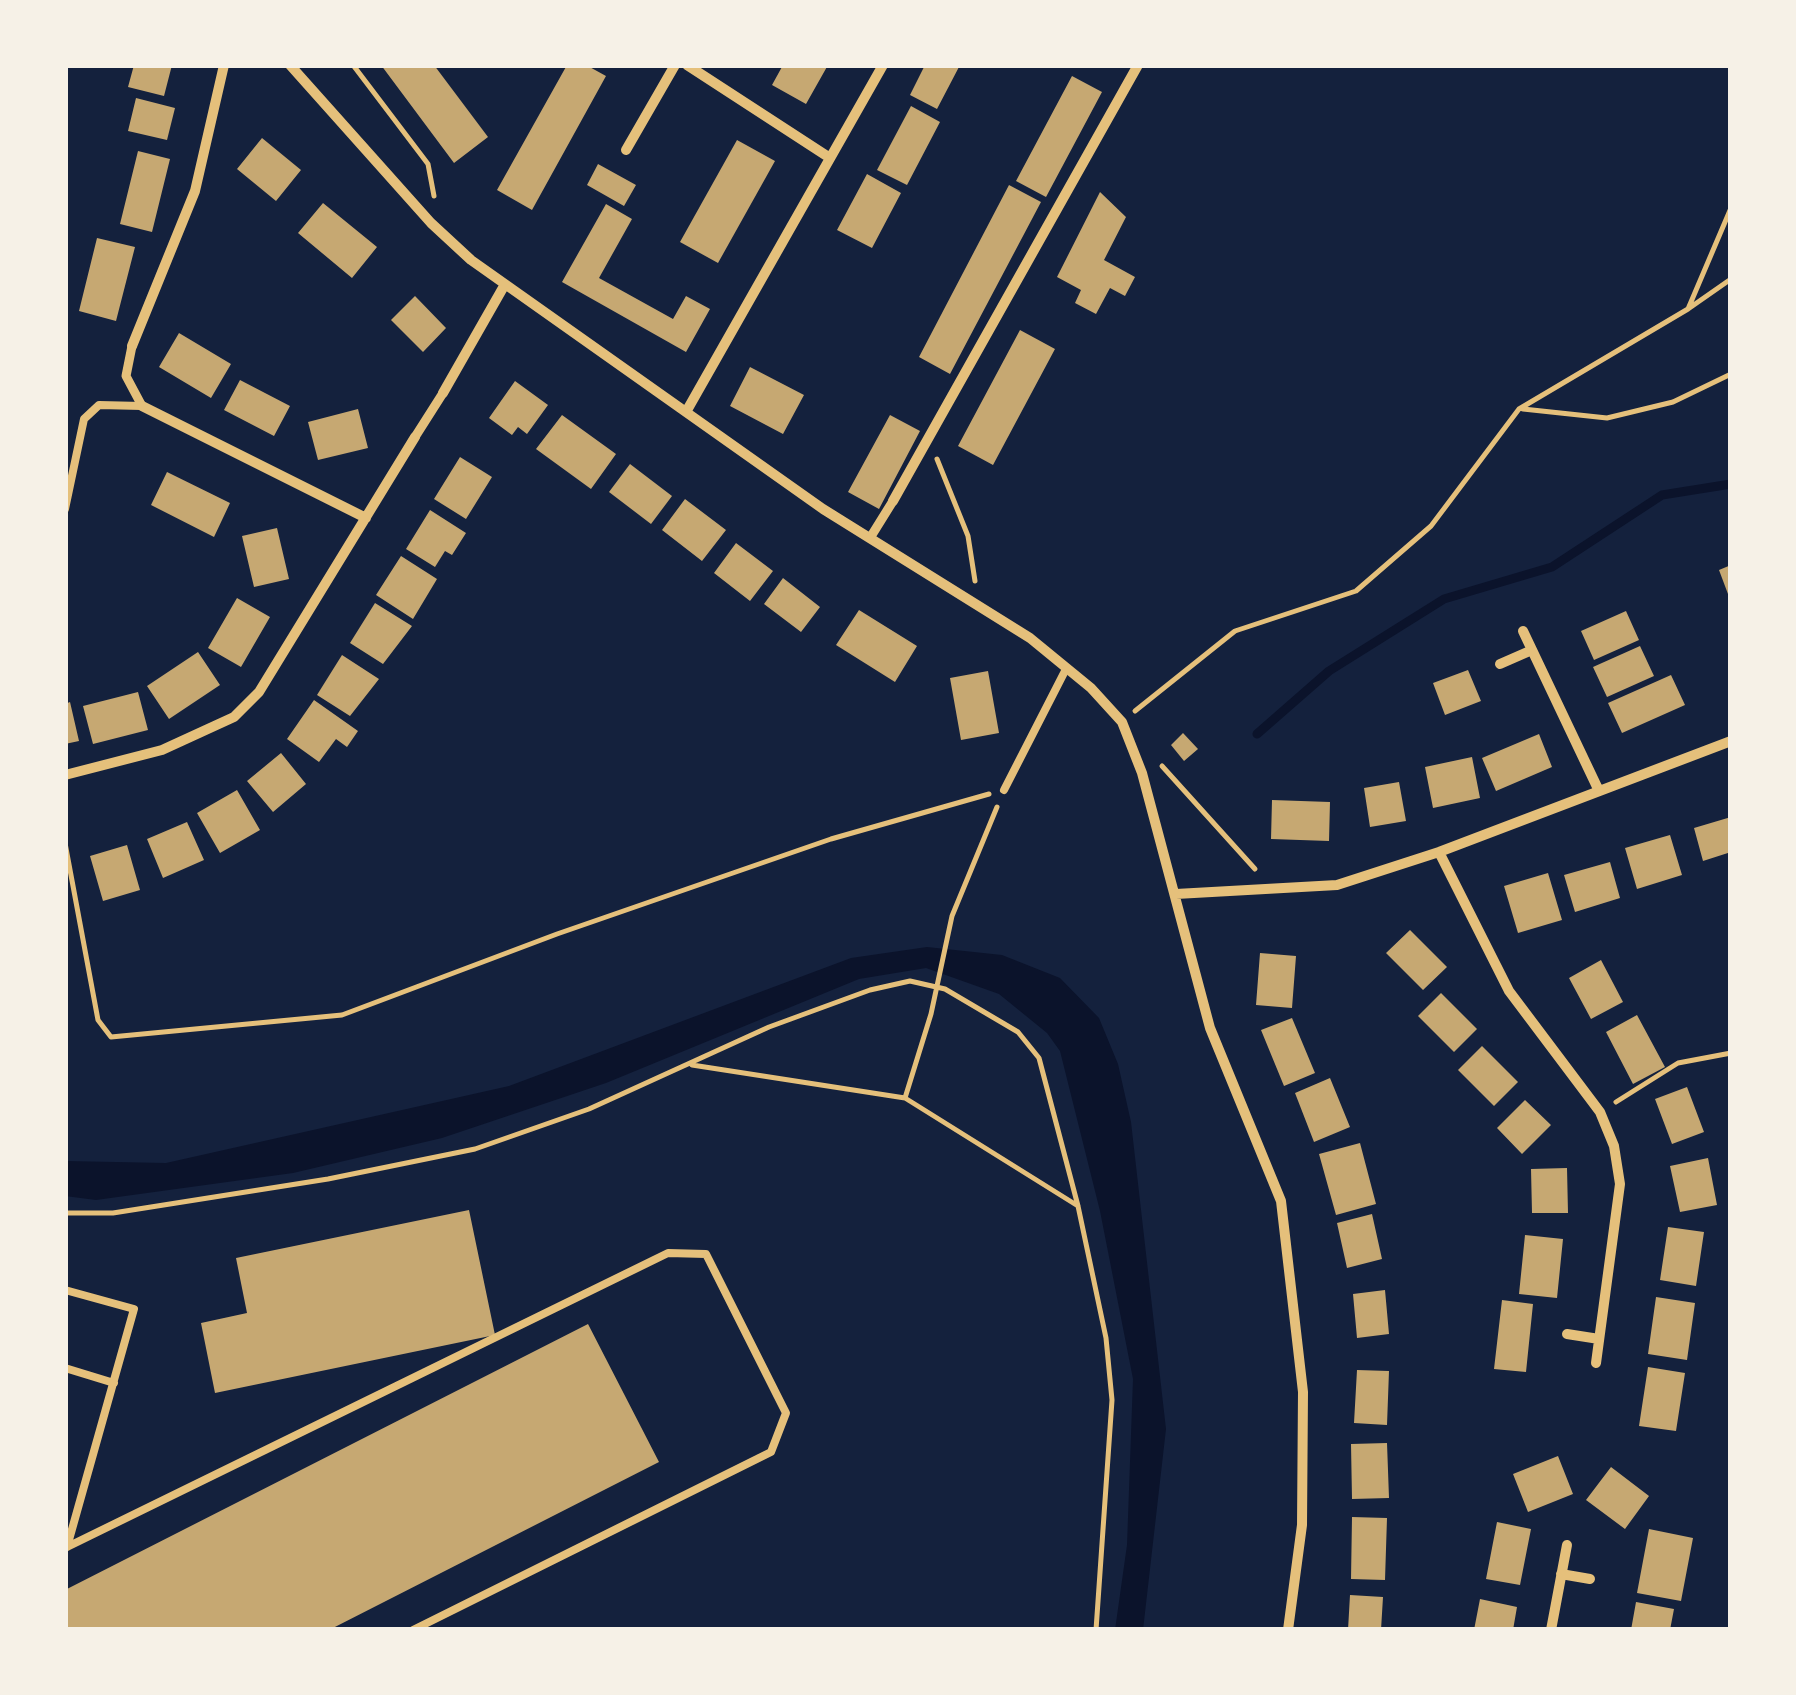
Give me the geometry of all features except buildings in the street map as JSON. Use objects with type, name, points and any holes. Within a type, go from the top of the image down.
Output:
[{"type":"street","points":[[224,65],[195,191],[132,346],[126,376],[142,406],[366,518]]},
{"type":"street","points":[[626,150],[675,65]]},
{"type":"street","points":[[688,65],[830,158]]},
{"type":"street","points":[[686,412],[883,65]]},
{"type":"street","points":[[870,538],[1138,65]]},
{"type":"street","points":[[292,68],[440,231],[504,286],[870,538],[978,602],[1066,669],[1122,722],[1176,894],[1186,950],[1210,1028],[1280,1201],[1304,1392],[1302,1525],[1288,1630]]},
{"type":"street","points":[[65,775],[162,750],[234,717],[259,692],[443,394],[504,286]]},
{"type":"street","points":[[1523,631],[1599,790]]},
{"type":"street","points":[[1500,664],[1532,650]]},
{"type":"street","points":[[1176,894],[1337,885],[1439,852],[1731,740]]},
{"type":"street","points":[[1439,852],[1509,991],[1600,1112],[1614,1146],[1620,1184],[1596,1362]]},
{"type":"street","points":[[1566,1334],[1599,1339]]},
{"type":"street","points":[[1551,1630],[1567,1546]]},
{"type":"street","points":[[1560,1574],[1590,1580]]},
{"type":"lane","points":[[65,508],[84,419],[98,405],[142,406]]},
{"type":"lane","points":[[1004,790],[1066,669]]},
{"type":"lane","points":[[66,1548],[668,1253],[706,1254],[786,1413],[771,1452],[413,1630]]},
{"type":"lane","points":[[65,1290],[134,1309],[66,1548]]},
{"type":"lane","points":[[65,1368],[114,1383]]},
{"type":"path","points":[[352,65],[428,164],[440,231]]},
{"type":"path","points":[[1688,309],[1731,208]]},
{"type":"path","points":[[1122,722],[1235,631],[1356,591],[1431,526],[1519,409],[1688,309],[1731,279]]},
{"type":"path","points":[[1519,409],[1607,418],[1673,402],[1731,374]]},
{"type":"path","points":[[929,438],[968,536],[978,602]]},
{"type":"path","points":[[1153,756],[1276,891]]},
{"type":"path","points":[[65,844],[98,1020],[112,1037],[342,1015],[557,934],[831,839],[1004,790]]},
{"type":"path","points":[[904,1098],[931,1014],[952,916],[1004,790]]},
{"type":"path","points":[[65,1213],[149,1207],[475,1149],[589,1109],[769,1027],[870,990],[910,981],[944,989],[1018,1032],[1039,1058],[1078,1206],[1106,1338],[1112,1400],[1096,1630]]},
{"type":"path","points":[[1600,1112],[1678,1064],[1731,1053]]},
{"type":"path","points":[[689,1064],[904,1098],[1078,1206]]},
{"type":"water","points":[[927,947],[1002,955],[1060,978],[1099,1018],[1118,1064],[1131,1122],[1166,1429],[1143,1630],[1115,1630],[1127,1545],[1133,1379],[1100,1211],[1060,1051],[1047,1033],[999,994],[926,968],[859,979],[606,1083],[442,1138],[293,1173],[96,1200],[65,1196],[65,1161],[166,1163],[509,1086],[851,958]]},
{"type":"waterway","points":[[1257,734],[1329,671],[1444,599],[1552,567],[1662,495],[1731,484]]}]
